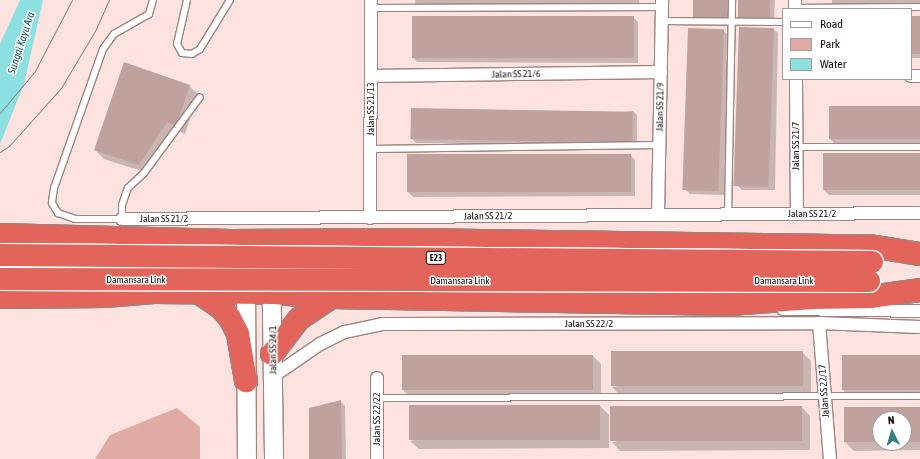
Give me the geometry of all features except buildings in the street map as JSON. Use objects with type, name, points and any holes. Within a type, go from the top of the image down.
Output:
[{"type":"highway","points":[[8,235],[246,241],[413,240],[870,246],[920,254]]},
{"type":"highway","points":[[154,292],[175,282],[185,265],[177,245],[168,240]]},
{"type":"highway","points":[[413,240],[386,250],[378,267],[384,284],[414,298]]},
{"type":"highway","name":"Damansara Link","points":[[0,255],[870,271],[920,287]]},
{"type":"highway","name":"Damansara Link","points":[[3,291],[870,271],[920,258]]},
{"type":"highway","points":[[3,291],[105,296],[154,292],[273,293],[332,297],[730,304],[812,298],[870,297],[920,290]]},
{"type":"highway","points":[[199,293],[220,307],[230,318],[238,334],[246,380]]},
{"type":"highway","points":[[272,354],[299,319],[332,297]]},
{"type":"main road","name":"Jalan SS 24/1","points":[[271,240],[273,293],[272,377],[274,459]]},
{"type":"main road","points":[[246,241],[247,459]]},
{"type":"street","name":"Jalan SS 21/9","points":[[658,214],[662,3]]},
{"type":"street","name":"Jalan SS 21/13","points":[[370,218],[371,4]]},
{"type":"street","name":"Jalan SS 21/6","points":[[371,76],[661,72]]},
{"type":"street","name":"Jalan SS 21/7","points":[[796,80],[796,214]]},
{"type":"street","name":"Jalan SS 21/2","points":[[122,219],[920,213]]},
{"type":"street","points":[[730,304],[811,311],[920,311]]},
{"type":"street","name":"Jalan SS 22/2","points":[[272,377],[326,341],[344,332],[383,324],[819,323],[920,327]]},
{"type":"street","name":"Jalan SS 22/17","points":[[819,323],[830,459]]},
{"type":"street","name":"Jalan SS 22/22","points":[[377,378],[377,459]]},
{"type":"lane","name":"Jalan SS 21/2","points":[[122,219],[76,219],[58,213],[52,203],[54,188],[103,49],[114,34],[149,14],[153,0]]},
{"type":"lane","points":[[187,0],[177,44],[182,53],[192,54],[200,49],[230,0]]},
{"type":"lane","points":[[728,214],[732,0]]},
{"type":"lane","points":[[371,4],[662,3]]},
{"type":"lane","points":[[795,6],[920,7]]},
{"type":"lane","points":[[662,21],[782,22]]},
{"type":"lane","points":[[122,219],[122,205],[128,188],[144,173],[200,97]]},
{"type":"lane","points":[[371,149],[659,145]]},
{"type":"lane","points":[[796,147],[920,147]]},
{"type":"lane","points":[[377,398],[920,396]]},
{"type":"green space","points":[[177,408],[200,427],[200,459],[95,459],[110,435]]},
{"type":"water","name":"Sungai Kayu Ara","points":[[20,0],[43,0],[24,84],[0,144],[0,44]]},
{"type":"tram line","points":[[0,113],[35,71],[72,0]]},
{"type":"tram line","points":[[0,152],[9,146],[61,88],[96,29],[109,0]]}]
